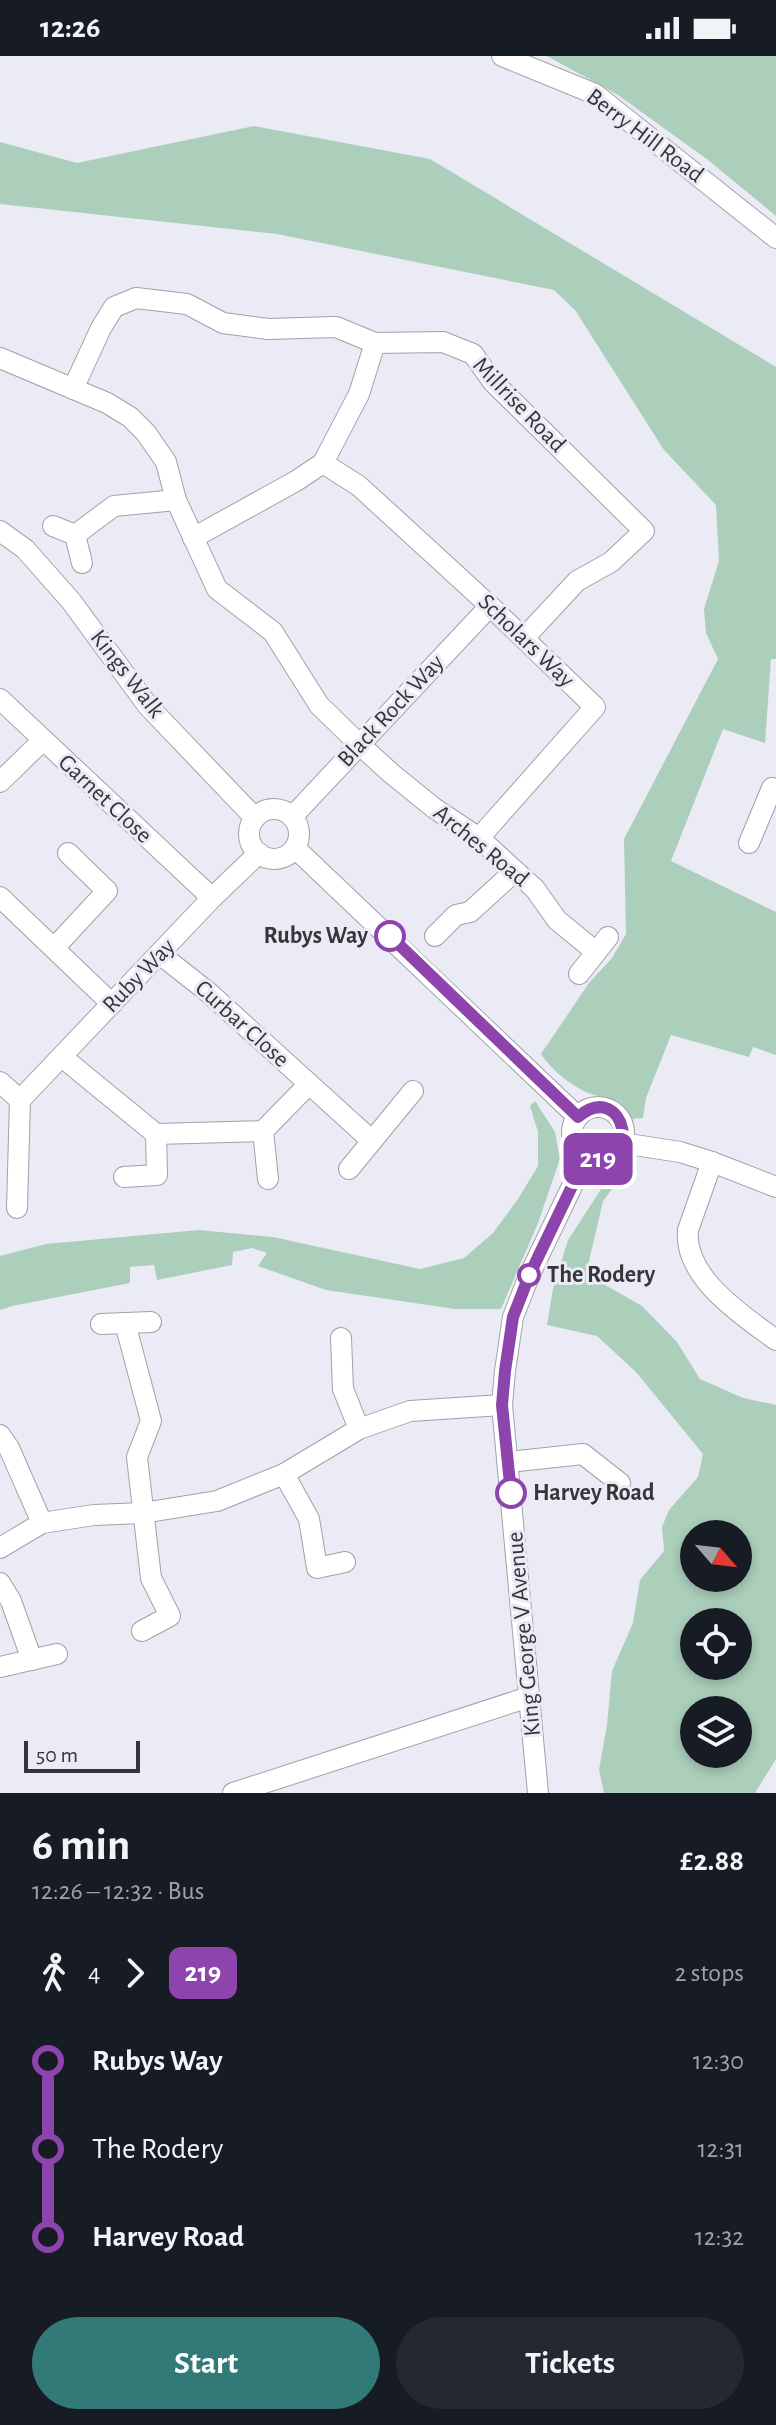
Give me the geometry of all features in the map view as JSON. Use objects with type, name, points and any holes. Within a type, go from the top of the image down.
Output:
[{"type":"street","name":"Berry Hill Road","points":[[502,56],[595,94],[776,238]]},
{"type":"street","name":"Millrise Road","points":[[73,389],[114,307],[136,298],[187,304],[223,323],[268,329],[336,327],[375,343],[443,342],[473,354],[493,382],[644,531],[611,562],[577,581],[524,638]]},
{"type":"street","points":[[193,538],[323,463],[359,394],[375,343]]},
{"type":"street","name":"Arches Road","points":[[0,358],[119,410],[146,433],[166,462],[176,500],[217,589],[273,632],[319,705],[360,745],[402,783],[479,838],[535,889],[557,920],[602,944],[579,974]]},
{"type":"street","name":"Scholars Way","points":[[323,463],[359,486],[595,707],[479,838]]},
{"type":"street","points":[[75,535],[114,506],[176,500]]},
{"type":"street","points":[[53,526],[75,535]]},
{"type":"street","name":"Kings Walk","points":[[0,531],[25,549],[53,580],[148,706],[255,818]]},
{"type":"street","points":[[75,535],[82,563]]},
{"type":"street","name":"Black Rock Way","points":[[292,817],[490,606]]},
{"type":"street","name":"Garnet Close","points":[[0,699],[212,898]]},
{"type":"street","points":[[0,782],[42,741]]},
{"type":"street","points":[[749,843],[767,824],[772,788]]},
{"type":"street","points":[[278,809],[292,817],[299,832],[295,848],[282,858],[266,858],[259,853],[250,841],[249,833],[255,818],[278,809]]},
{"type":"street","points":[[295,848],[578,1117]]},
{"type":"street","points":[[55,947],[107,891],[68,853]]},
{"type":"street","name":"Ruby Way","points":[[20,1100],[212,898],[259,853]]},
{"type":"street","points":[[435,936],[456,915],[470,912],[514,872]]},
{"type":"street","points":[[0,897],[112,1004]]},
{"type":"street","name":"Curbar Close","points":[[161,955],[321,1087],[371,1140]]},
{"type":"street","points":[[62,1057],[156,1134],[263,1131],[321,1087]]},
{"type":"street","points":[[0,1082],[20,1100],[11,1197]]},
{"type":"street","points":[[349,1169],[413,1091]]},
{"type":"street","points":[[600,1107],[615,1113],[623,1127],[622,1143],[611,1156],[603,1159],[586,1157],[572,1139],[578,1117],[592,1108],[600,1107]]},
{"type":"street","points":[[263,1131],[268,1179]]},
{"type":"street","points":[[124,1177],[157,1175],[156,1134]]},
{"type":"street","points":[[622,1143],[680,1152],[776,1187]]},
{"type":"street","name":"King George V Avenue","points":[[538,1793],[502,1405],[513,1317],[529,1276],[586,1157]]},
{"type":"street","points":[[712,1162],[688,1230],[691,1258],[705,1280],[737,1313],[776,1340]]},
{"type":"street","points":[[101,1324],[151,1322]]},
{"type":"street","points":[[125,1323],[151,1421],[137,1457],[151,1578],[170,1616],[142,1631]]},
{"type":"street","points":[[341,1338],[343,1389],[359,1429]]},
{"type":"street","points":[[0,1548],[42,1523],[94,1515],[143,1513],[217,1501],[284,1474],[359,1429],[410,1411],[502,1405]]},
{"type":"street","points":[[0,1435],[9,1448],[42,1523]]},
{"type":"street","points":[[508,1462],[583,1454],[620,1483]]},
{"type":"street","points":[[284,1474],[309,1519],[317,1568],[345,1562]]},
{"type":"street","points":[[0,1583],[11,1601],[32,1660]]},
{"type":"street","points":[[0,1667],[57,1654]]},
{"type":"street","points":[[233,1793],[529,1697]]},
{"type":"green space","points":[[547,56],[776,56],[776,216],[708,160],[618,95]]},
{"type":"green space","points":[[254,126],[430,159],[776,367],[776,659],[771,659],[765,743],[723,729],[671,861],[776,912],[776,1055],[753,1047],[749,1057],[671,1035],[646,1098],[643,1118],[632,1119],[620,1103],[591,1094],[570,1083],[541,1054],[589,983],[612,958],[626,934],[624,839],[718,659],[706,633],[704,609],[719,561],[716,505],[664,450],[575,310],[554,290],[277,234],[0,204],[0,142],[77,163]]},
{"type":"green space","points":[[535,1101],[555,1132],[560,1159],[538,1223],[501,1309],[455,1309],[326,1290],[258,1266],[267,1253],[252,1248],[233,1252],[232,1265],[157,1280],[154,1265],[130,1267],[130,1283],[0,1310],[0,1256],[46,1244],[199,1230],[273,1237],[420,1269],[464,1258],[493,1233],[538,1166],[538,1132],[530,1106]]},
{"type":"green space","points":[[609,1177],[615,1185],[603,1201],[586,1274],[642,1306],[677,1342],[700,1379],[743,1398],[776,1405],[776,1759],[755,1793],[604,1793],[599,1770],[612,1671],[633,1623],[640,1580],[664,1551],[662,1527],[669,1510],[698,1477],[703,1454],[636,1372],[597,1336],[547,1325],[553,1289],[568,1240]]},
{"type":"bus line","name":"219","points":[[390,936],[578,1117],[584,1111],[600,1107],[615,1113],[623,1127],[622,1143],[611,1156],[603,1159],[586,1157],[529,1276],[513,1317],[502,1405],[511,1493]]},
{"type":"place","name":"Rubys Way","points":[[390,936]]},
{"type":"place","name":"The Rodery","points":[[529,1275]]},
{"type":"place","name":"Harvey Road","points":[[511,1493]]}]
